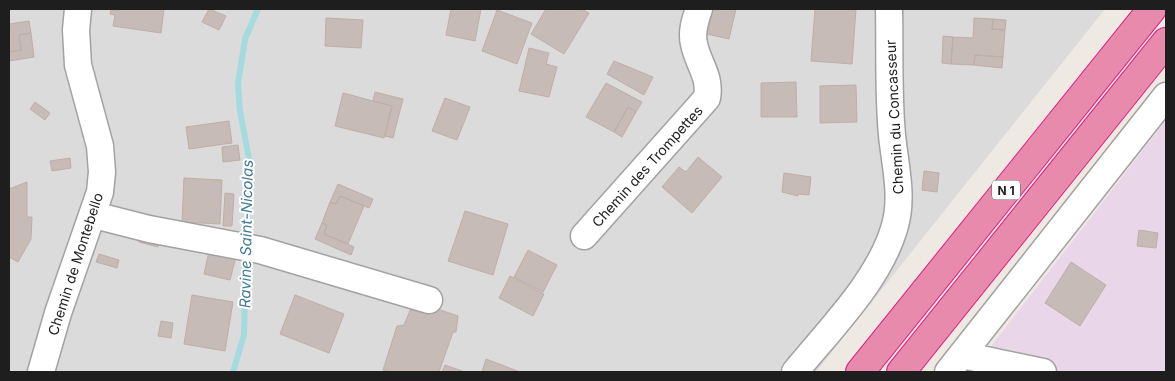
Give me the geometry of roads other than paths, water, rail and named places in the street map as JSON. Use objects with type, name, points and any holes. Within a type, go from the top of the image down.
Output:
[{"type":"highway","name":"N 1","points":[[860,372],[1152,9]]},
{"type":"highway","name":"N 1","points":[[901,372],[1166,42]]},
{"type":"street","name":"Chemin de Montebello","points":[[41,372],[58,313],[94,215],[100,192],[102,172],[100,146],[78,65],[76,30],[78,9]]},
{"type":"street","name":"Chemin des Trompettes","points":[[584,236],[707,98],[709,86],[694,44],[694,23],[699,9]]},
{"type":"street","name":"Chemin du Concasseur","points":[[795,372],[847,308],[881,260],[895,228],[899,185],[892,134],[889,9]]},
{"type":"street","points":[[955,364],[1166,96]]},
{"type":"street","points":[[94,215],[149,229],[247,247],[429,300]]},
{"type":"street","points":[[955,364],[1043,372]]},
{"type":"waterway","name":"Ravine Saint-Nicolas","points":[[247,241],[250,164],[240,111],[238,84],[245,39],[258,9]]},
{"type":"waterway","name":"Ravine Saint-Nicolas","points":[[233,372],[244,335],[246,253]]}]
